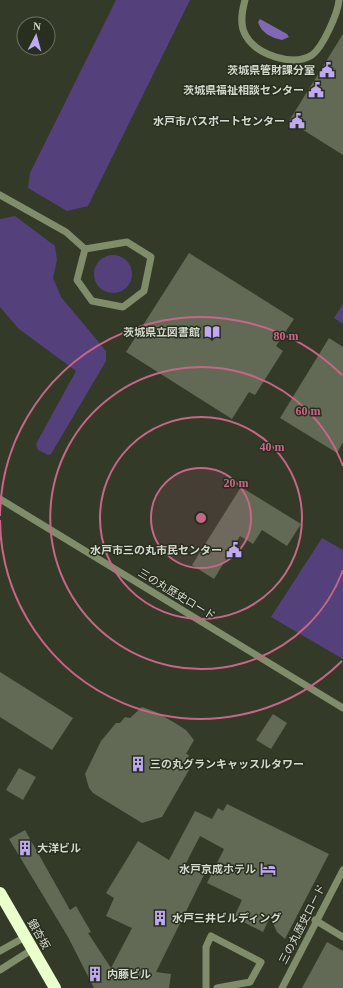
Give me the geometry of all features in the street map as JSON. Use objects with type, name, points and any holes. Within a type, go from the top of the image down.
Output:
[{"type":"highway","name":"銀杏坂","points":[[0,893],[55,988]]},
{"type":"street","points":[[245,0],[241,19],[246,36],[258,48],[277,57],[297,60],[313,54],[327,34],[338,8],[339,0]]},
{"type":"street","points":[[0,195],[66,232],[85,249]]},
{"type":"street","points":[[127,242],[151,258],[144,291],[123,307],[92,301],[77,280],[85,249],[127,242]]},
{"type":"street","name":"三の丸歴史ロード","points":[[0,499],[343,708]]},
{"type":"street","name":"三の丸歴史ロード","points":[[282,988],[315,920],[343,870]]},
{"type":"street","points":[[315,920],[343,937]]},
{"type":"street","points":[[206,988],[206,947],[211,936],[261,962],[250,982],[218,988]]},
{"type":"street","points":[[0,951],[25,937]]},
{"type":"street","points":[[0,970],[33,949]]},
{"type":"shaded area","points":[[116,0],[190,0],[88,206],[67,211],[28,188],[30,173]]},
{"type":"shaded area","points":[[260,19],[287,34],[289,37],[282,40],[267,34],[259,26],[258,22]]},
{"type":"shaded area","points":[[15,216],[55,246],[57,260],[53,278],[61,297],[106,351],[106,361],[51,454],[48,455],[38,450],[36,444],[76,371],[19,329],[0,307],[0,219]]},
{"type":"shaded area","points":[[109,255],[117,255],[127,260],[131,267],[131,281],[127,288],[117,293],[109,293],[99,288],[97,285],[94,278],[94,270],[99,260],[102,258]]},
{"type":"shaded area","points":[[343,304],[343,324],[334,318]]},
{"type":"shaded area","points":[[322,538],[343,550],[343,659],[271,617]]},
{"type":"building","points":[[343,34],[343,155],[289,121]]},
{"type":"building","name":"茨城県立図書館","points":[[189,253],[294,319],[276,346],[283,351],[255,395],[249,392],[232,419],[126,352]]},
{"type":"building","points":[[329,338],[343,347],[343,442],[337,453],[280,418]]},
{"type":"building","points":[[241,487],[301,524],[287,546],[262,530],[253,544],[240,536],[214,579],[192,565]]},
{"type":"building","points":[[0,672],[73,718],[52,750],[0,717]]},
{"type":"building","name":"三の丸グランキャッスルタワー","points":[[142,707],[156,712],[175,723],[186,730],[194,740],[186,754],[189,755],[185,766],[189,770],[162,817],[142,823],[93,793],[89,788],[85,774],[101,741],[116,723],[120,723],[125,717],[130,718]]},
{"type":"building","points":[[273,714],[287,723],[271,749],[256,740]]},
{"type":"building","points":[[19,768],[36,777],[23,800],[6,790]]},
{"type":"building","points":[[227,804],[329,854],[285,939],[277,932],[270,917],[263,932],[234,917],[242,900],[207,883],[224,849],[200,836],[185,865],[204,875],[156,972],[171,974],[169,988],[94,988],[68,937],[9,839],[25,830],[70,910],[76,906],[91,932],[88,933],[111,968],[132,928],[106,916],[114,898],[106,893],[138,841],[169,860],[195,811],[212,819],[218,808],[223,811]]},
{"type":"building","points":[[327,942],[343,951],[343,988],[302,988]]},
{"type":"place","name":"茨城県管財課分室","points":[[327,70]]},
{"type":"place","name":"茨城県福祉相談センター","points":[[316,90]]},
{"type":"place","name":"水戸市パスポートセンター","points":[[297,121]]},
{"type":"place","name":"茨城県立図書館","points":[[212,332]]},
{"type":"place","name":"水戸市三の丸市民センター","points":[[234,550]]},
{"type":"place","name":"三の丸グランキャッスルタワー","points":[[138,764]]},
{"type":"place","name":"大洋ビル","points":[[25,848]]},
{"type":"place","name":"水戸京成ホテル","points":[[268,869]]},
{"type":"place","name":"水戸三井ビルディング","points":[[160,918]]},
{"type":"place","name":"内藤ビル","points":[[95,974]]}]
